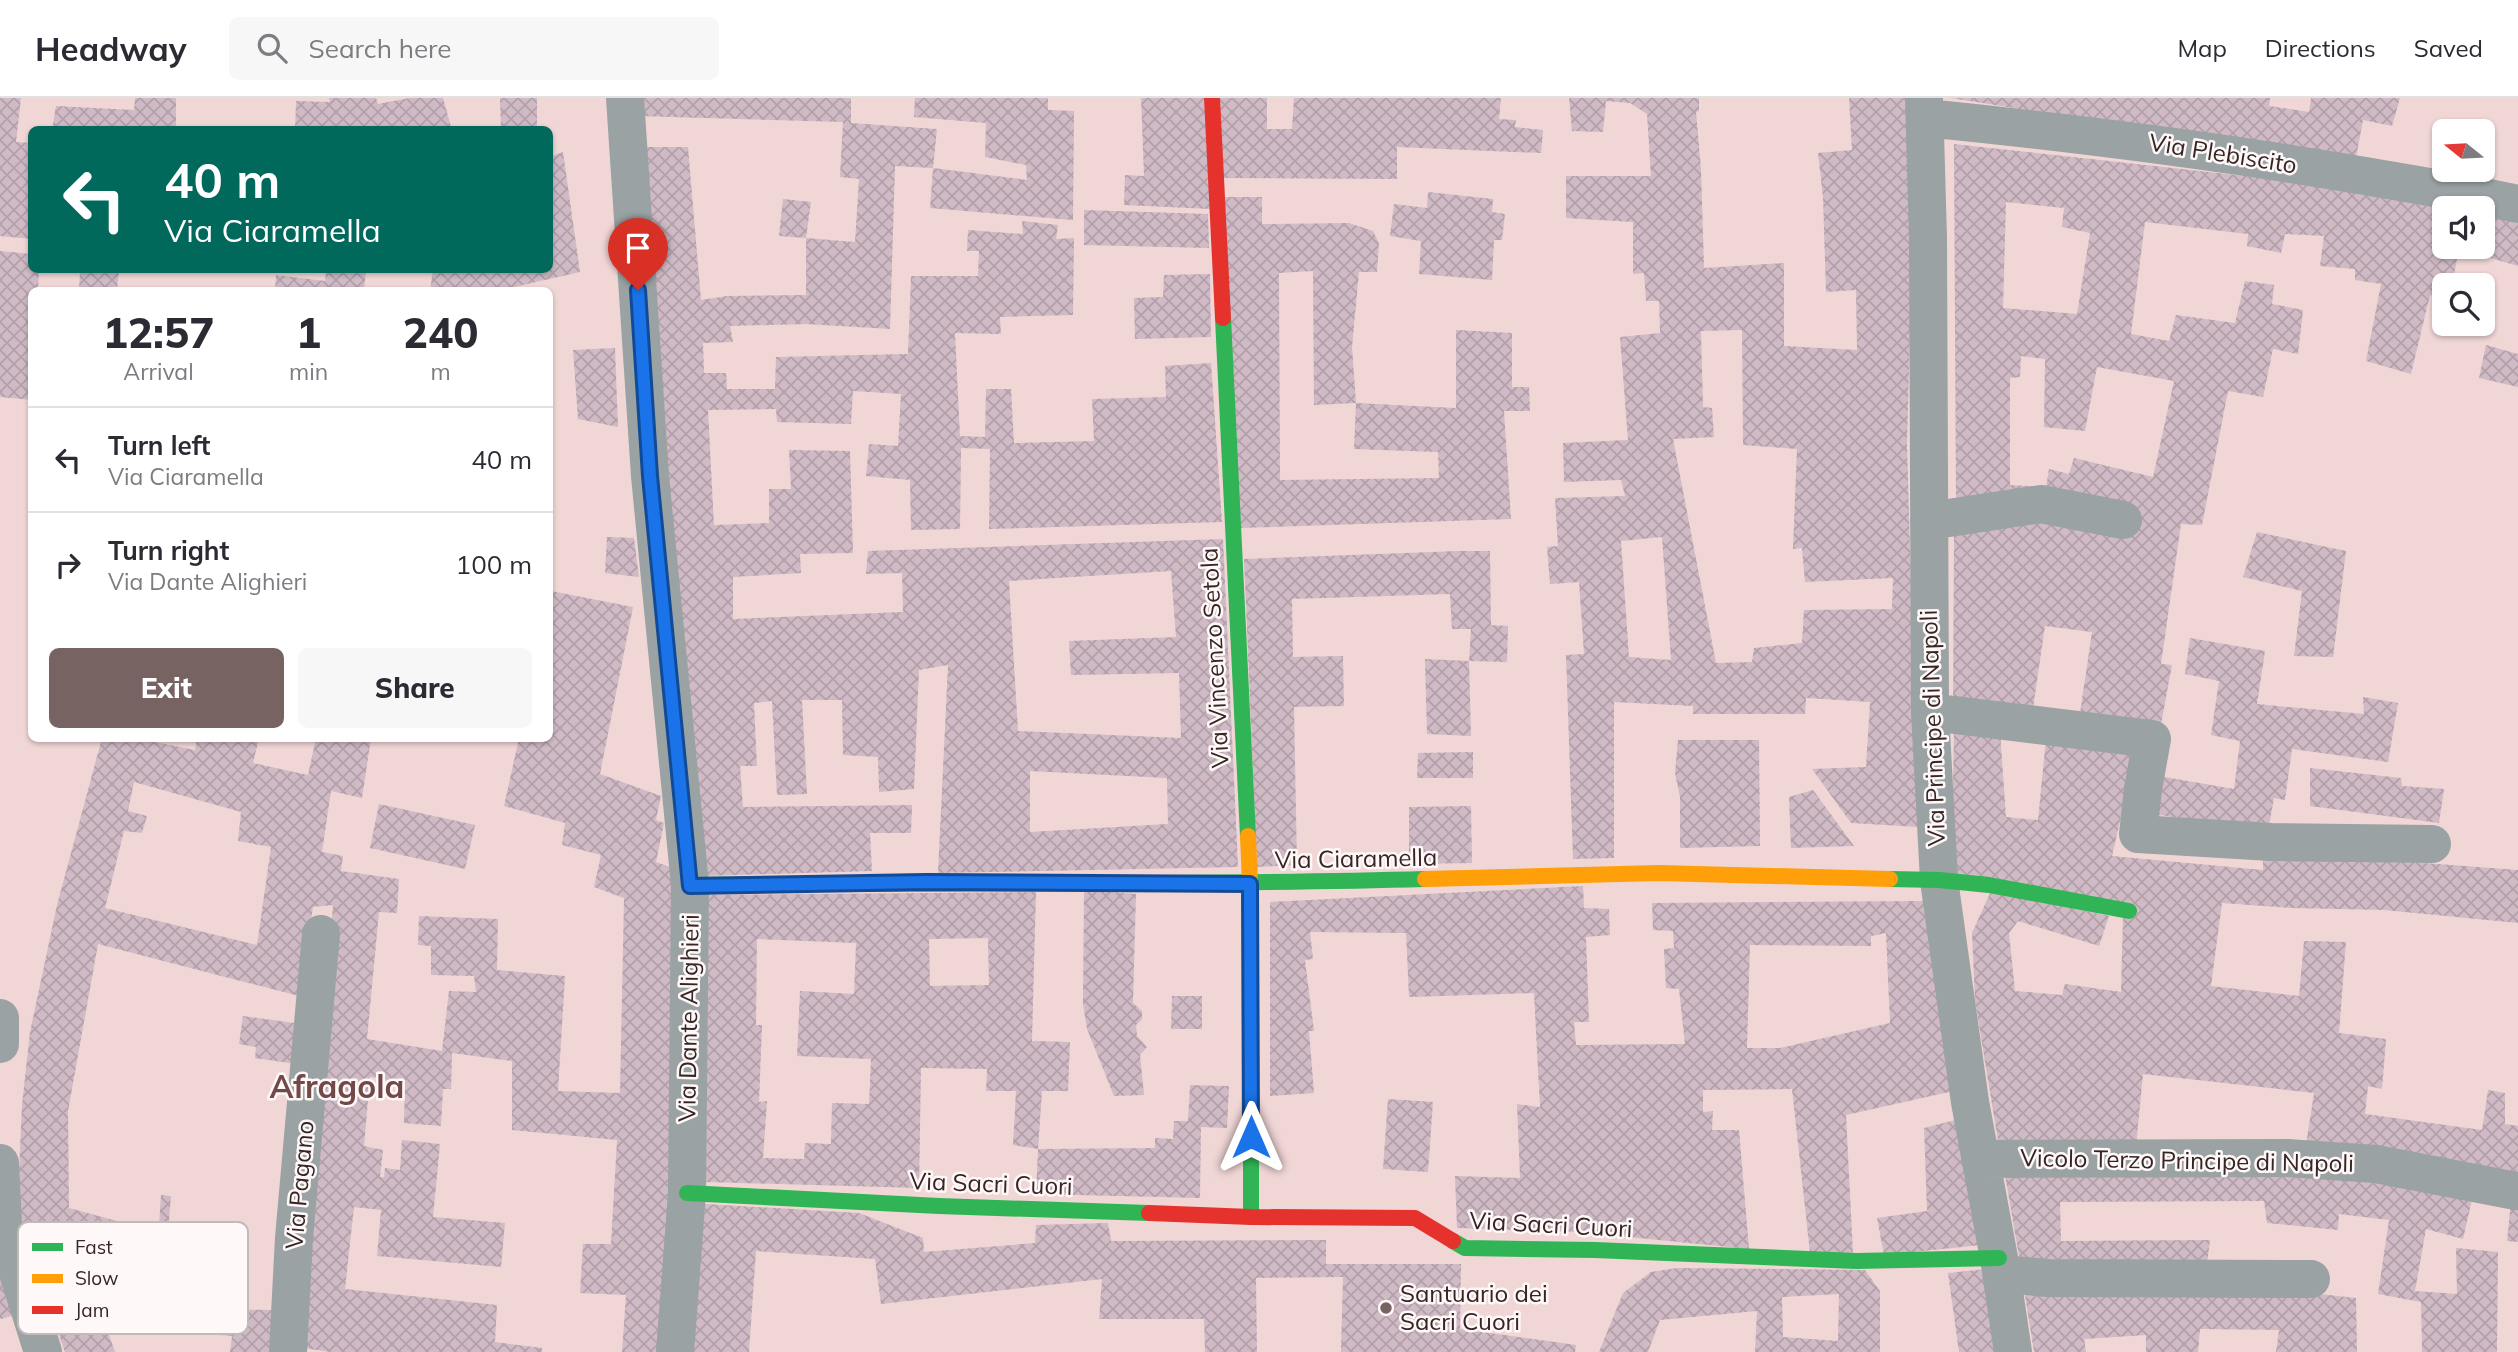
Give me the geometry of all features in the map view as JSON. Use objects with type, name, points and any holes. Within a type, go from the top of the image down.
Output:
[{"type":"street","name":"Via Dante Alighieri","points":[[625,98],[650,476],[690,886],[687,1193],[675,1352]]},
{"type":"street","name":"Via Vincenzo Setola","points":[[1212,98],[1250,884],[1251,1217]]},
{"type":"street","name":"Via Plebiscito","points":[[1925,108],[2224,153],[2467,193],[2518,204]]},
{"type":"street","name":"Via Principe di Napoli","points":[[1925,108],[1930,712],[1939,880],[1970,1102],[2001,1266],[2013,1352]]},
{"type":"street","points":[[1929,521],[2041,504],[2123,520]]},
{"type":"street","points":[[1930,712],[2152,739],[2138,834],[2272,842],[2432,844]]},
{"type":"street","name":"Via Ciaramella","points":[[690,886],[914,882],[1250,884],[1660,873],[1939,880],[1989,885],[2129,911]]},
{"type":"street","name":"Via Pagano","points":[[288,1352],[294,1238],[321,934]]},
{"type":"street","points":[[0,1018],[0,1044]]},
{"type":"street","name":"Vicolo Terzo Principe di Napoli","points":[[1982,1159],[2287,1158],[2376,1164],[2516,1191]]},
{"type":"street","points":[[0,1163],[3,1224],[18,1272]]},
{"type":"street","name":"Via Sacri Cuori","points":[[687,1193],[939,1206],[1251,1217],[1415,1218],[1465,1248],[1595,1250],[2001,1266]]},
{"type":"street","points":[[2001,1266],[2048,1278],[2311,1279]]},
{"type":"street","points":[[37,1334],[43,1352]]},
{"type":"building","points":[[0,98],[21,98],[16,142],[28,143],[28,239],[0,236]]},
{"type":"building","points":[[135,98],[176,98],[176,126],[53,126],[56,106],[134,110]]},
{"type":"building","points":[[329,98],[376,98],[378,104],[409,98],[443,98],[451,126],[295,126],[296,101],[330,102]]},
{"type":"building","points":[[500,98],[537,98],[537,126],[501,126]]},
{"type":"building","points":[[636,98],[851,98],[851,123],[937,129],[933,168],[895,166],[890,329],[806,324],[730,326],[733,342],[703,343],[704,373],[726,373],[727,389],[775,389],[776,357],[908,354],[911,276],[978,276],[979,251],[967,251],[968,230],[1023,234],[1022,221],[1058,225],[1056,239],[1074,238],[1073,315],[1000,317],[1001,334],[955,333],[960,436],[985,437],[986,389],[1011,389],[1014,443],[1094,441],[1092,399],[1166,397],[1165,366],[1211,363],[1222,522],[989,529],[990,449],[961,448],[960,529],[911,530],[910,480],[866,476],[869,444],[898,446],[901,394],[853,391],[851,424],[777,422],[776,409],[708,410],[714,525],[769,523],[769,489],[791,489],[789,450],[850,451],[853,553],[800,554],[801,573],[733,577],[733,619],[903,612],[902,573],[866,574],[868,551],[1223,539],[1238,867],[938,873],[948,665],[919,670],[914,789],[879,792],[878,757],[843,755],[842,700],[802,700],[807,794],[777,795],[772,701],[754,703],[757,766],[740,766],[743,807],[912,805],[911,833],[870,833],[872,871],[701,876],[640,147],[688,147],[701,300],[727,296],[806,295],[806,238],[855,242],[859,179],[840,177],[843,122],[637,116]],"holes":[[[1171,571],[1176,637],[1069,641],[1071,675],[1179,673],[1181,738],[1018,731],[1009,581]],[[1030,771],[1167,778],[1168,824],[1030,832]]]},
{"type":"building","points":[[915,98],[1048,98],[1048,110],[1074,111],[1073,220],[930,208],[933,168],[1027,180],[1026,165],[985,157],[986,123],[914,117]]},
{"type":"building","points":[[1141,98],[1205,98],[1210,209],[1124,205],[1125,175],[1144,176]]},
{"type":"building","points":[[1219,98],[1267,98],[1267,129],[1292,129],[1294,98],[1501,98],[1499,119],[1516,120],[1515,127],[1543,130],[1541,153],[1397,147],[1397,179],[1223,178]]},
{"type":"building","points":[[1569,98],[1699,98],[1699,111],[1696,112],[1704,268],[1784,263],[1784,346],[1857,350],[1856,290],[1826,292],[1823,197],[1818,153],[1852,150],[1849,98],[1905,98],[1914,178],[1907,445],[1918,827],[1851,823],[1812,769],[1866,767],[1870,702],[1806,698],[1805,714],[1693,714],[1693,706],[1614,702],[1614,858],[1573,859],[1566,655],[1584,654],[1579,582],[1550,584],[1547,547],[1558,546],[1555,498],[1625,496],[1621,480],[1564,482],[1563,443],[1628,440],[1620,337],[1660,333],[1659,301],[1646,301],[1644,273],[1633,274],[1633,222],[1566,218],[1566,176],[1651,176],[1647,114],[1630,103],[1606,101],[1603,132],[1572,131]],"holes":[[[1742,330],[1743,445],[1797,449],[1793,549],[1802,548],[1805,582],[1893,578],[1892,609],[1804,610],[1802,643],[1754,648],[1752,662],[1716,663],[1673,439],[1714,437],[1712,408],[1703,407],[1701,331]],[[1662,537],[1671,660],[1629,657],[1621,541]]]},
{"type":"building","points":[[1951,98],[2270,98],[2269,106],[2309,112],[2311,98],[2400,98],[2392,126],[2363,120],[2355,163]]},
{"type":"building","points":[[1954,144],[2398,193],[2432,204],[2432,259],[2457,259],[2454,273],[2432,273],[2432,296],[2411,374],[2366,361],[2381,284],[2355,280],[2355,269],[2320,266],[2324,236],[2285,234],[2281,253],[2247,246],[2248,234],[2145,222],[2131,334],[2169,341],[2176,315],[2235,323],[2245,281],[2274,285],[2272,304],[2303,310],[2298,354],[2273,349],[2263,397],[2228,391],[2202,525],[2181,524],[2161,664],[2172,665],[2159,735],[2079,720],[2092,632],[2045,626],[2032,715],[1953,705],[1954,530],[2047,513],[2134,536],[2138,514],[1956,505]],"holes":[[[2006,202],[2064,208],[2062,227],[2090,233],[2077,314],[2003,308]],[[2021,356],[2045,359],[2044,427],[2085,431],[2097,367],[2174,381],[2153,477],[2074,458],[2069,474],[2049,469],[2046,487],[2010,485],[2010,378],[2020,377]]]},
{"type":"building","points":[[563,152],[580,272],[514,287],[430,287],[433,273],[553,273],[553,156]]},
{"type":"building","points":[[1428,192],[1493,199],[1492,212],[1505,214],[1502,240],[1494,240],[1492,280],[1419,274],[1421,241],[1390,236],[1394,204],[1427,208]]},
{"type":"building","points":[[1224,197],[1262,197],[1262,224],[1349,223],[1373,231],[1379,243],[1377,272],[1359,272],[1352,347],[1356,403],[1456,408],[1456,330],[1512,333],[1512,387],[1529,387],[1530,411],[1504,411],[1511,519],[1238,528]],"holes":[[[1313,271],[1314,405],[1356,403],[1354,449],[1438,452],[1439,478],[1280,480],[1279,273]]]},
{"type":"building","points":[[783,199],[811,202],[806,238],[779,236]]},
{"type":"building","points":[[1084,210],[1208,214],[1209,248],[1084,245]]},
{"type":"building","points":[[2495,217],[2518,223],[2518,266],[2494,259]]},
{"type":"building","points":[[0,251],[28,254],[28,273],[39,273],[38,287],[28,287],[28,400],[0,397]]},
{"type":"building","points":[[80,273],[119,273],[117,287],[79,287]]},
{"type":"building","points":[[326,273],[366,273],[364,287],[275,287],[276,275],[325,281]]},
{"type":"building","points":[[1210,274],[1211,337],[1135,339],[1134,298],[1163,297],[1164,275]]},
{"type":"building","points":[[2486,345],[2518,354],[2518,387],[2479,378]]},
{"type":"building","points":[[615,348],[618,427],[578,419],[573,350]]},
{"type":"building","points":[[2257,532],[2346,551],[2333,657],[2294,656],[2302,591],[2243,577]]},
{"type":"building","points":[[607,537],[634,538],[639,577],[605,573]]},
{"type":"building","points":[[1490,551],[1491,625],[1508,626],[1507,662],[1469,661],[1471,629],[1452,629],[1450,594],[1292,599],[1293,657],[1343,656],[1344,706],[1294,707],[1297,865],[1257,867],[1244,559]]},
{"type":"building","points":[[553,591],[633,607],[600,774],[661,796],[656,820],[664,823],[656,862],[676,869],[668,1352],[622,1352],[626,1295],[580,1293],[583,1244],[611,1244],[617,1140],[512,1130],[512,1061],[452,1053],[451,1089],[443,1089],[441,1126],[404,1123],[405,1083],[370,1077],[364,1146],[383,1150],[380,1177],[384,1177],[385,1168],[400,1170],[402,1140],[440,1144],[433,1217],[505,1223],[501,1267],[377,1256],[381,1210],[354,1207],[345,1289],[497,1305],[495,1342],[542,1348],[542,1352],[330,1352],[297,1347],[333,905],[313,907],[299,996],[98,944],[68,1111],[69,1208],[121,1222],[19,1222],[17,1216],[22,1105],[30,1032],[57,905],[101,742],[154,742],[195,750],[196,742],[258,742],[253,763],[308,775],[315,742],[370,742],[362,798],[331,791],[322,852],[343,856],[341,871],[399,879],[397,913],[379,912],[367,1039],[442,1051],[449,991],[476,992],[474,976],[431,975],[431,946],[418,945],[419,916],[498,919],[497,970],[565,976],[558,1091],[620,1093],[624,898],[594,887],[601,855],[562,845],[565,823],[504,806],[518,742],[553,742]],"holes":[[[134,782],[241,812],[238,841],[271,847],[257,945],[105,908],[124,831],[142,833],[147,816],[128,811]]]},
{"type":"building","points":[[2190,638],[2265,651],[2257,704],[2364,714],[2363,697],[2398,703],[2388,762],[2292,749],[2285,800],[2274,798],[2267,837],[2237,827],[2153,814],[2159,776],[2234,789],[2240,741],[2211,735],[2219,681],[2185,674]]},
{"type":"building","points":[[1425,659],[1469,661],[1471,736],[1427,734]]},
{"type":"building","points":[[1954,730],[2000,731],[2006,817],[2038,820],[2046,739],[2137,748],[2112,856],[2263,870],[2263,851],[2518,870],[2518,923],[2384,910],[2222,903],[2211,986],[2299,996],[2304,941],[2346,942],[2339,1033],[2386,1039],[2382,1089],[2368,1086],[2365,1114],[2482,1130],[2488,1090],[2505,1093],[2505,1124],[2518,1126],[2518,1183],[2305,1151],[2314,1093],[2143,1074],[2136,1146],[1998,1141],[1975,1001],[1972,933],[1991,891],[2109,916],[2099,946],[2018,921],[2009,933],[2015,991],[2062,995],[2065,984],[2121,992],[2123,917],[1957,876],[1952,833]]},
{"type":"building","points":[[1678,740],[1759,740],[1760,846],[1680,848],[1680,797],[1675,773]]},
{"type":"building","points":[[1473,752],[1473,778],[1417,778],[1418,753]]},
{"type":"building","points":[[2310,768],[2401,778],[2402,786],[2444,789],[2439,823],[2310,806]]},
{"type":"building","points":[[1813,790],[1854,846],[1791,848],[1789,797]]},
{"type":"building","points":[[379,804],[475,825],[465,869],[370,848]]},
{"type":"building","points":[[1471,806],[1472,863],[1409,864],[1409,807]]},
{"type":"building","points":[[1583,886],[1584,908],[1609,909],[1610,935],[1586,937],[1589,1022],[1574,1022],[1576,1045],[1685,1044],[1679,989],[1666,988],[1664,949],[1674,948],[1673,931],[1653,930],[1652,903],[1927,901],[1958,1090],[1846,1115],[1853,1254],[1810,1253],[1792,1089],[1703,1090],[1703,1112],[1713,1111],[1712,1130],[1739,1130],[1749,1249],[1578,1232],[1457,1228],[1455,1176],[1520,1178],[1517,1104],[1540,1107],[1534,993],[1409,997],[1406,933],[1310,932],[1313,959],[1305,960],[1314,1031],[1309,1031],[1314,1093],[1270,1096],[1270,902]],"holes":[[[1886,933],[1890,1023],[1780,1048],[1747,1048],[1750,945],[1871,946],[1871,936]]]},
{"type":"building","points":[[1084,890],[1136,894],[1133,1003],[1142,1011],[1142,1019],[1136,1025],[1137,1036],[1147,1047],[1140,1055],[1144,1095],[1114,1096],[1087,1029],[1083,1004]]},
{"type":"building","points":[[1036,892],[1032,1041],[1070,1042],[1068,1091],[1042,1091],[1038,1149],[1013,1145],[1016,1091],[986,1091],[987,1069],[921,1068],[919,1188],[705,1182],[702,895]],"holes":[[[988,938],[989,985],[930,986],[929,939]],[[757,939],[856,943],[854,994],[800,991],[797,1056],[871,1059],[869,1104],[832,1103],[831,1144],[805,1143],[804,1159],[763,1158],[767,1101],[759,1102],[762,1025],[756,1025]]]},
{"type":"building","points":[[1172,996],[1202,996],[1202,1029],[1171,1029]]},
{"type":"building","points":[[243,1016],[309,1025],[303,1065],[255,1058],[256,1047],[239,1044]]},
{"type":"building","points":[[1190,1085],[1229,1086],[1227,1128],[1201,1127],[1200,1198],[1036,1194],[1038,1149],[1155,1148],[1155,1138],[1173,1139],[1174,1121],[1188,1121]]},
{"type":"building","points":[[1388,1099],[1433,1102],[1428,1172],[1383,1169]]},
{"type":"building","points":[[1959,1119],[1981,1245],[1884,1255],[1877,1218],[1927,1211],[1924,1128]]},
{"type":"building","points":[[2284,1167],[2473,1195],[2463,1239],[2426,1229],[2415,1291],[2457,1294],[2456,1248],[2498,1252],[2497,1352],[2422,1352],[2421,1302],[2378,1294],[2389,1220],[2339,1214],[2338,1230],[2267,1223],[2264,1201],[2060,1202],[2061,1241],[2210,1240],[2206,1272],[2021,1268],[2005,1175]]},
{"type":"building","points":[[161,1195],[171,1196],[169,1222],[159,1222]]},
{"type":"building","points":[[2511,1201],[2518,1203],[2518,1242],[2507,1241]]},
{"type":"building","points":[[705,1204],[859,1213],[923,1238],[924,1252],[1035,1243],[1036,1225],[1108,1223],[1111,1241],[1326,1240],[1326,1264],[1461,1264],[1460,1329],[1576,1345],[1575,1352],[1341,1352],[1343,1277],[1256,1278],[1257,1352],[1205,1352],[1204,1319],[1099,1319],[1102,1279],[881,1304],[875,1259],[756,1251],[749,1352],[691,1352]]},
{"type":"building","points":[[0,1266],[18,1314],[0,1318]]},
{"type":"building","points":[[1677,1268],[1865,1270],[1880,1291],[1880,1352],[1755,1352],[1757,1311],[1660,1320],[1648,1352],[1599,1352],[1623,1293],[1651,1272]],"holes":[[[1839,1294],[1838,1341],[1783,1337],[1782,1297]]]},
{"type":"building","points":[[1986,1269],[1996,1352],[1959,1352],[1948,1273]]},
{"type":"building","points":[[2024,1289],[2276,1289],[2356,1298],[2357,1352],[2276,1352],[2279,1330],[2200,1329],[2198,1352],[2146,1352],[2146,1335],[2084,1339],[2086,1352],[2034,1352]]},
{"type":"building","points":[[248,1310],[279,1310],[276,1352],[230,1352],[232,1336],[206,1334],[248,1334]]},
{"type":"building","points":[[59,1334],[109,1334],[115,1352],[65,1352]]},
{"type":"traffic: fast","points":[[1223,318],[1248,836]]},
{"type":"traffic: fast","points":[[690,885],[1425,879]]},
{"type":"traffic: fast","points":[[1890,879],[1989,885],[2129,911]]},
{"type":"traffic: fast","points":[[1251,1104],[1251,1217]]},
{"type":"traffic: fast","points":[[687,1193],[1149,1213]]},
{"type":"traffic: fast","points":[[1453,1241],[1465,1248],[1595,1250],[1856,1261],[1999,1258]]},
{"type":"traffic: slow","points":[[1248,836],[1251,1104]]},
{"type":"traffic: slow","points":[[1425,879],[1659,873],[1890,879]]},
{"type":"traffic: jam","points":[[1212,98],[1223,318]]},
{"type":"traffic: jam","points":[[1149,1213],[1415,1218],[1453,1241]]},
{"type":"place","name":"Santuario dei Sacri Cuori","points":[[1386,1308]]},
{"type":"district","name":"Afragola","points":[[337,1087]]},
{"type":"route","points":[[638,290],[650,476],[690,886],[927,882],[1250,884],[1251,1137]]}]
